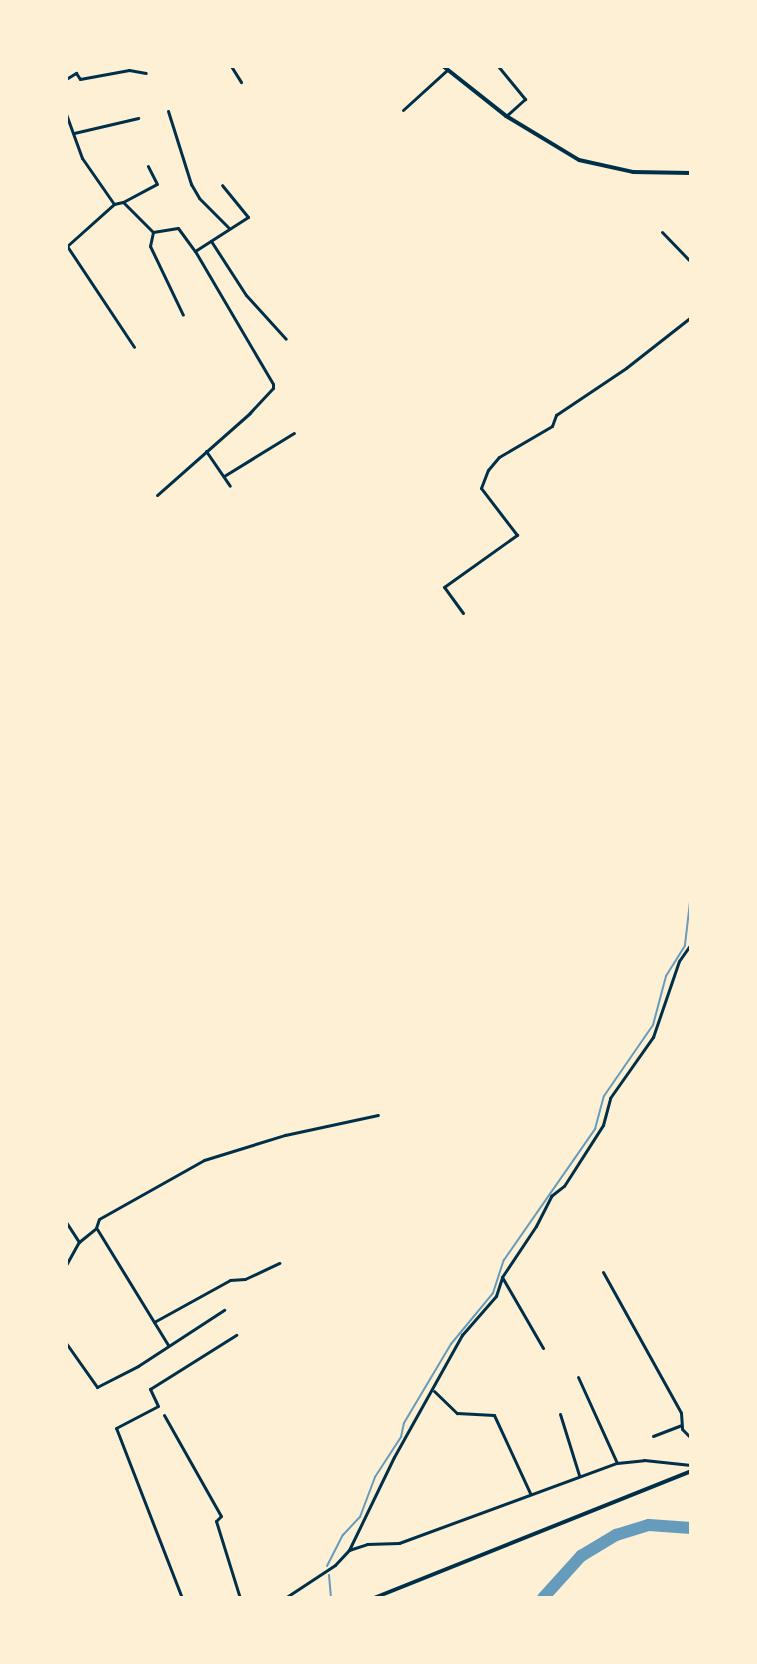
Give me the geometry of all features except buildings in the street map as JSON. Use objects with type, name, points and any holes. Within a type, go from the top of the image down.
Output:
[{"type":"street","points":[[66,79],[76,73],[78,66]]},
{"type":"street","points":[[231,66],[241,82]]},
{"type":"street","points":[[498,66],[525,99],[506,116]]},
{"type":"street","points":[[403,110],[445,68],[506,116],[555,149],[592,165],[654,174],[691,173]]},
{"type":"street","points":[[76,73],[80,79],[129,70],[146,73]]},
{"type":"street","points":[[168,111],[191,184],[199,198],[229,228]]},
{"type":"street","points":[[66,114],[82,158],[114,204]]},
{"type":"street","points":[[74,133],[138,118]]},
{"type":"street","points":[[134,347],[67,246],[114,204],[157,184],[148,166]]},
{"type":"street","points":[[195,251],[248,214],[222,185]]},
{"type":"street","points":[[123,202],[153,232]]},
{"type":"street","points":[[153,232],[178,228],[195,251],[273,386],[250,413],[157,495]]},
{"type":"street","points":[[153,232],[150,246],[183,315]]},
{"type":"street","points":[[662,232],[691,262]]},
{"type":"street","points":[[211,241],[246,295],[286,339]]},
{"type":"street","points":[[463,613],[444,587],[517,535],[481,488],[488,470],[499,457],[552,426],[556,415],[626,368],[691,317]]},
{"type":"street","points":[[224,476],[294,433]]},
{"type":"street","points":[[206,451],[230,486]]},
{"type":"street","points":[[285,1598],[335,1565],[349,1550],[394,1457],[462,1335],[496,1296],[502,1277],[536,1226],[551,1196],[564,1186],[603,1125],[610,1098],[653,1037],[679,961],[691,944]]},
{"type":"street","points":[[66,1265],[79,1242],[96,1228],[99,1219],[204,1160],[285,1135],[378,1115]]},
{"type":"street","points":[[66,1222],[79,1242]]},
{"type":"street","points":[[96,1228],[168,1345]]},
{"type":"street","points":[[154,1322],[221,1284],[245,1279],[280,1263]]},
{"type":"street","points":[[603,1272],[681,1413],[681,1425],[691,1438]]},
{"type":"street","points":[[502,1277],[543,1348]]},
{"type":"street","points":[[66,1343],[97,1387],[224,1310]]},
{"type":"street","points":[[182,1598],[116,1428],[158,1406],[150,1389],[236,1335]]},
{"type":"street","points":[[578,1377],[617,1463]]},
{"type":"street","points":[[433,1390],[457,1413],[494,1415],[530,1493]]},
{"type":"street","points":[[560,1414],[579,1476]]},
{"type":"street","points":[[164,1415],[221,1516],[216,1521],[240,1598]]},
{"type":"street","points":[[653,1436],[681,1425]]},
{"type":"street","points":[[349,1550],[367,1544],[399,1543],[617,1463],[644,1460],[691,1468]]},
{"type":"street","points":[[374,1598],[691,1468]]},
{"type":"waterway","points":[[327,1566],[343,1535],[360,1517],[375,1477],[401,1437],[404,1423],[451,1344],[493,1293],[504,1260],[595,1129],[604,1096],[653,1025],[666,976],[685,945],[691,893]]},
{"type":"waterway","points":[[543,1598],[581,1556],[616,1535],[649,1525],[691,1528]]},
{"type":"waterway","points":[[329,1575],[331,1598]]}]
